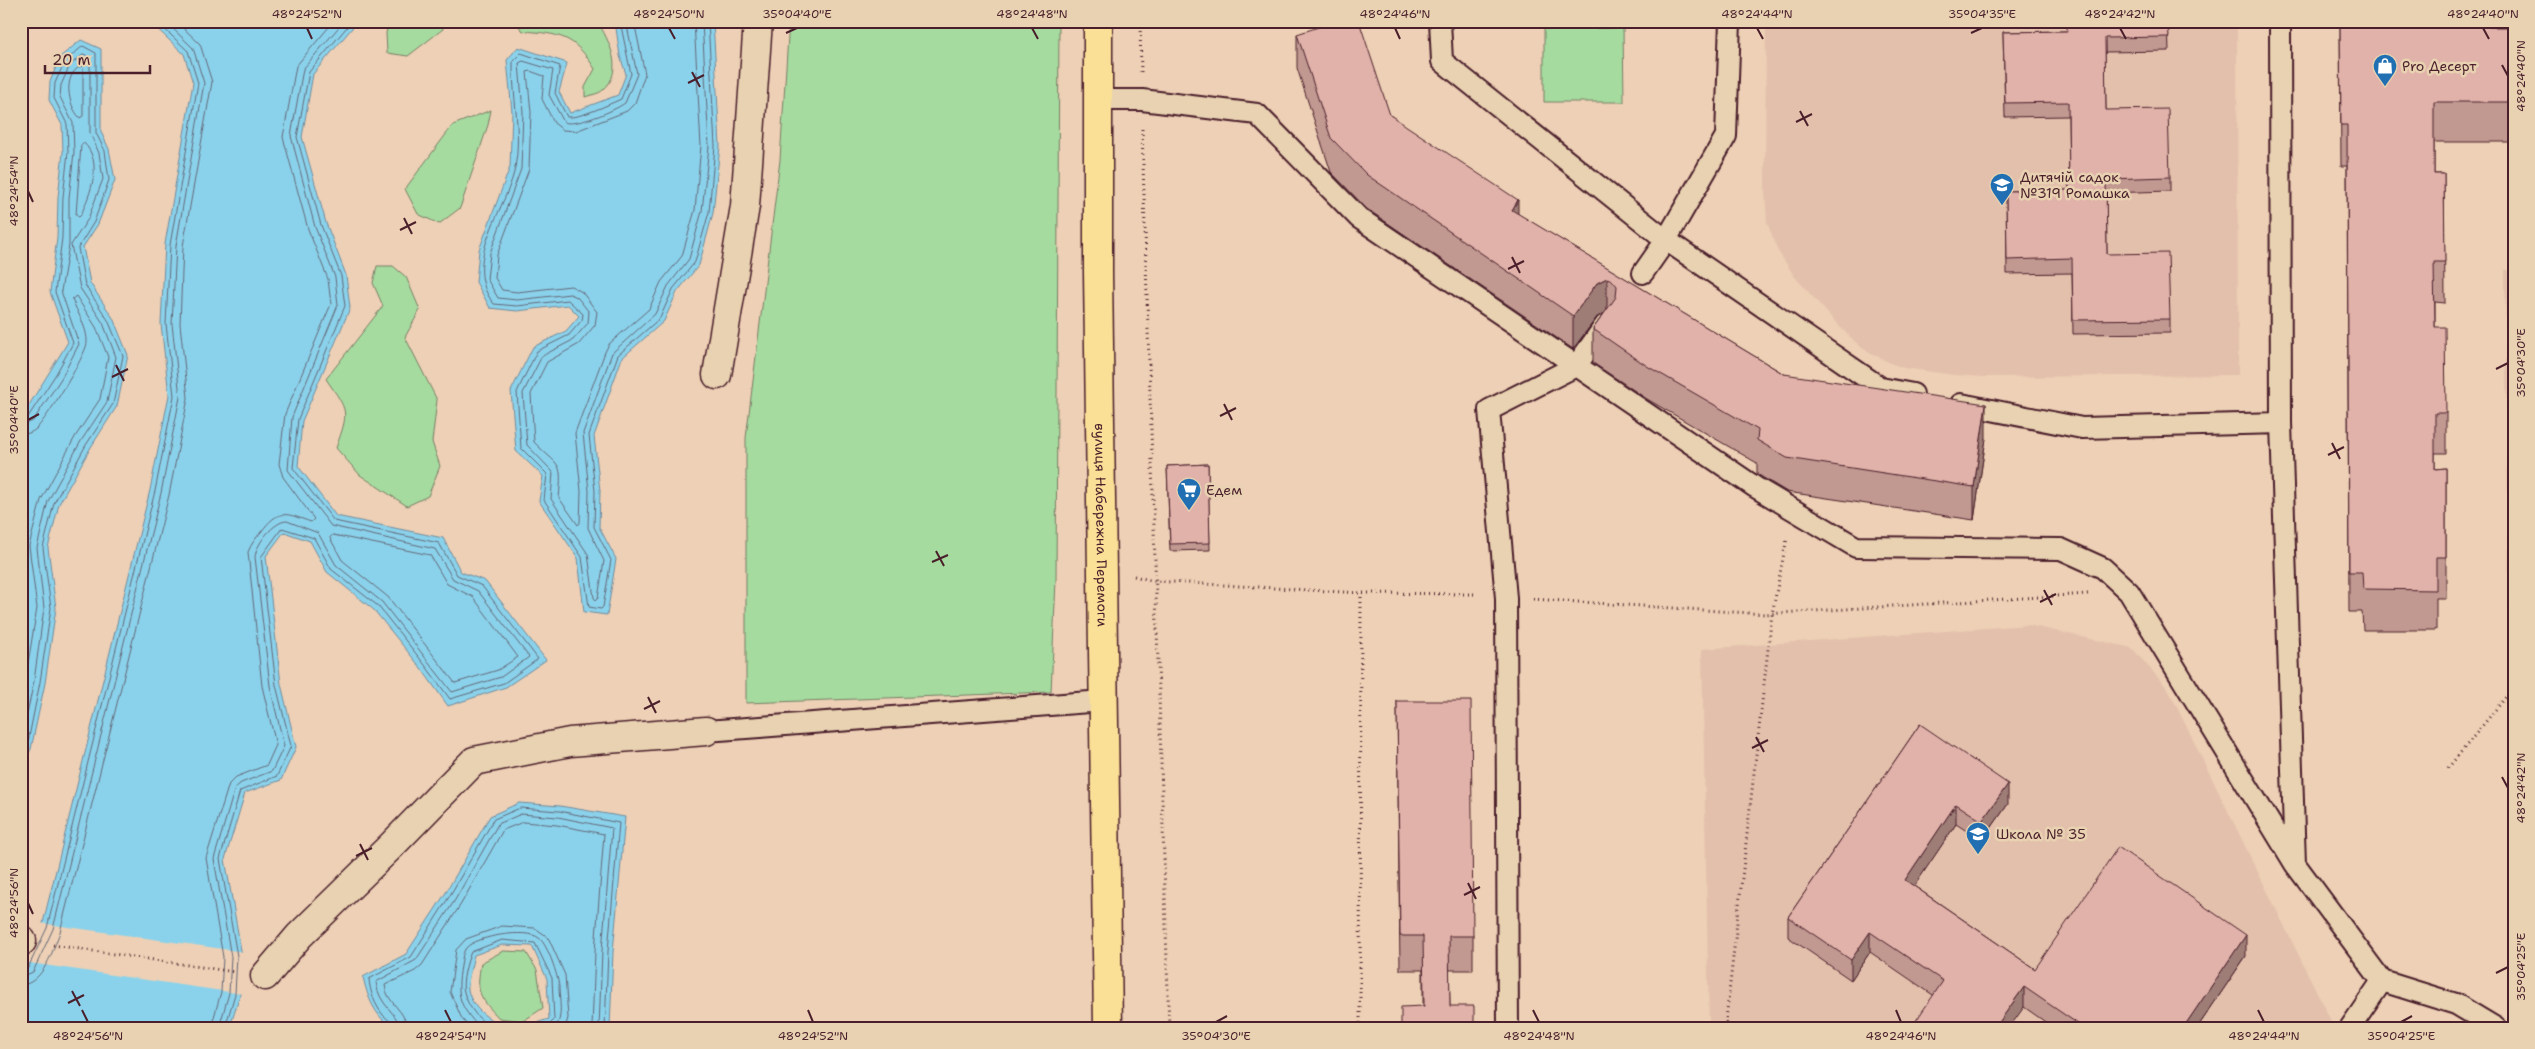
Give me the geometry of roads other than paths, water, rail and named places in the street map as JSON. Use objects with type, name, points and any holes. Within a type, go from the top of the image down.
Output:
[{"type":"main road","name":"вулиця Набережна Перемоги","points":[[1098,21],[1097,100],[1108,1028]]},
{"type":"street","points":[[717,375],[745,206],[758,21]]},
{"type":"street","points":[[266,976],[299,936],[391,846],[474,760],[570,742],[706,731]]},
{"type":"lane","points":[[1440,21],[1442,61],[1666,240],[1881,388],[2082,428],[2281,423]]},
{"type":"lane","points":[[1643,273],[1666,240],[1726,136],[1730,21]]},
{"type":"lane","points":[[2280,21],[2281,423],[2295,864]]},
{"type":"lane","points":[[1097,100],[1142,100],[1257,114],[1359,218],[1755,487],[1856,547],[2061,549],[2103,568],[2129,592],[2295,864],[2382,981],[2456,1004],[2496,1028]]},
{"type":"lane","points":[[1508,1028],[1506,598],[1489,410],[1576,366],[1606,324]]},
{"type":"lane","points":[[706,731],[1103,701]]},
{"type":"lane","points":[[2350,1028],[2382,981]]},
{"type":"water","points":[[149,21],[358,21],[313,74],[302,137],[326,223],[346,275],[350,308],[302,421],[298,466],[336,516],[443,538],[461,572],[485,581],[546,660],[506,687],[448,706],[421,668],[374,610],[327,572],[310,541],[284,532],[266,556],[281,684],[296,747],[281,780],[245,793],[225,859],[242,956],[240,995],[231,1028],[21,1028],[21,971],[42,927],[150,490],[169,395],[161,324],[165,244],[193,83],[184,54]]},
{"type":"water","points":[[615,21],[713,21],[720,146],[713,213],[699,265],[677,292],[664,321],[622,358],[594,436],[600,491],[599,527],[616,559],[607,615],[584,612],[578,558],[539,501],[543,476],[516,451],[511,391],[533,347],[566,331],[579,316],[568,305],[517,311],[490,308],[476,282],[479,250],[510,167],[512,112],[507,60],[518,47],[567,63],[559,92],[570,113],[618,95],[626,74],[620,56]]},
{"type":"water","points":[[81,40],[101,49],[101,132],[109,149],[115,180],[98,224],[83,247],[90,283],[113,318],[128,355],[117,406],[59,504],[48,548],[56,608],[45,683],[31,749],[21,768],[21,418],[68,342],[50,292],[57,238],[58,197],[63,152],[62,125],[49,100],[50,82],[60,57]]},
{"type":"water","points":[[519,803],[560,806],[625,817],[613,952],[610,1028],[519,1028],[549,1019],[547,979],[532,946],[502,945],[474,955],[468,990],[478,1009],[496,1022],[509,1028],[391,1028],[372,1005],[363,977],[406,954],[445,894],[490,816]]},
{"type":"place","name":"Pro Десерт","points":[[2385,87]]},
{"type":"place","name":"Дитячій садок №319 Ромашка","points":[[2002,206]]},
{"type":"place","name":"Едем","points":[[1189,511]]},
{"type":"place","name":"Школа № 35","points":[[1978,855]]}]
